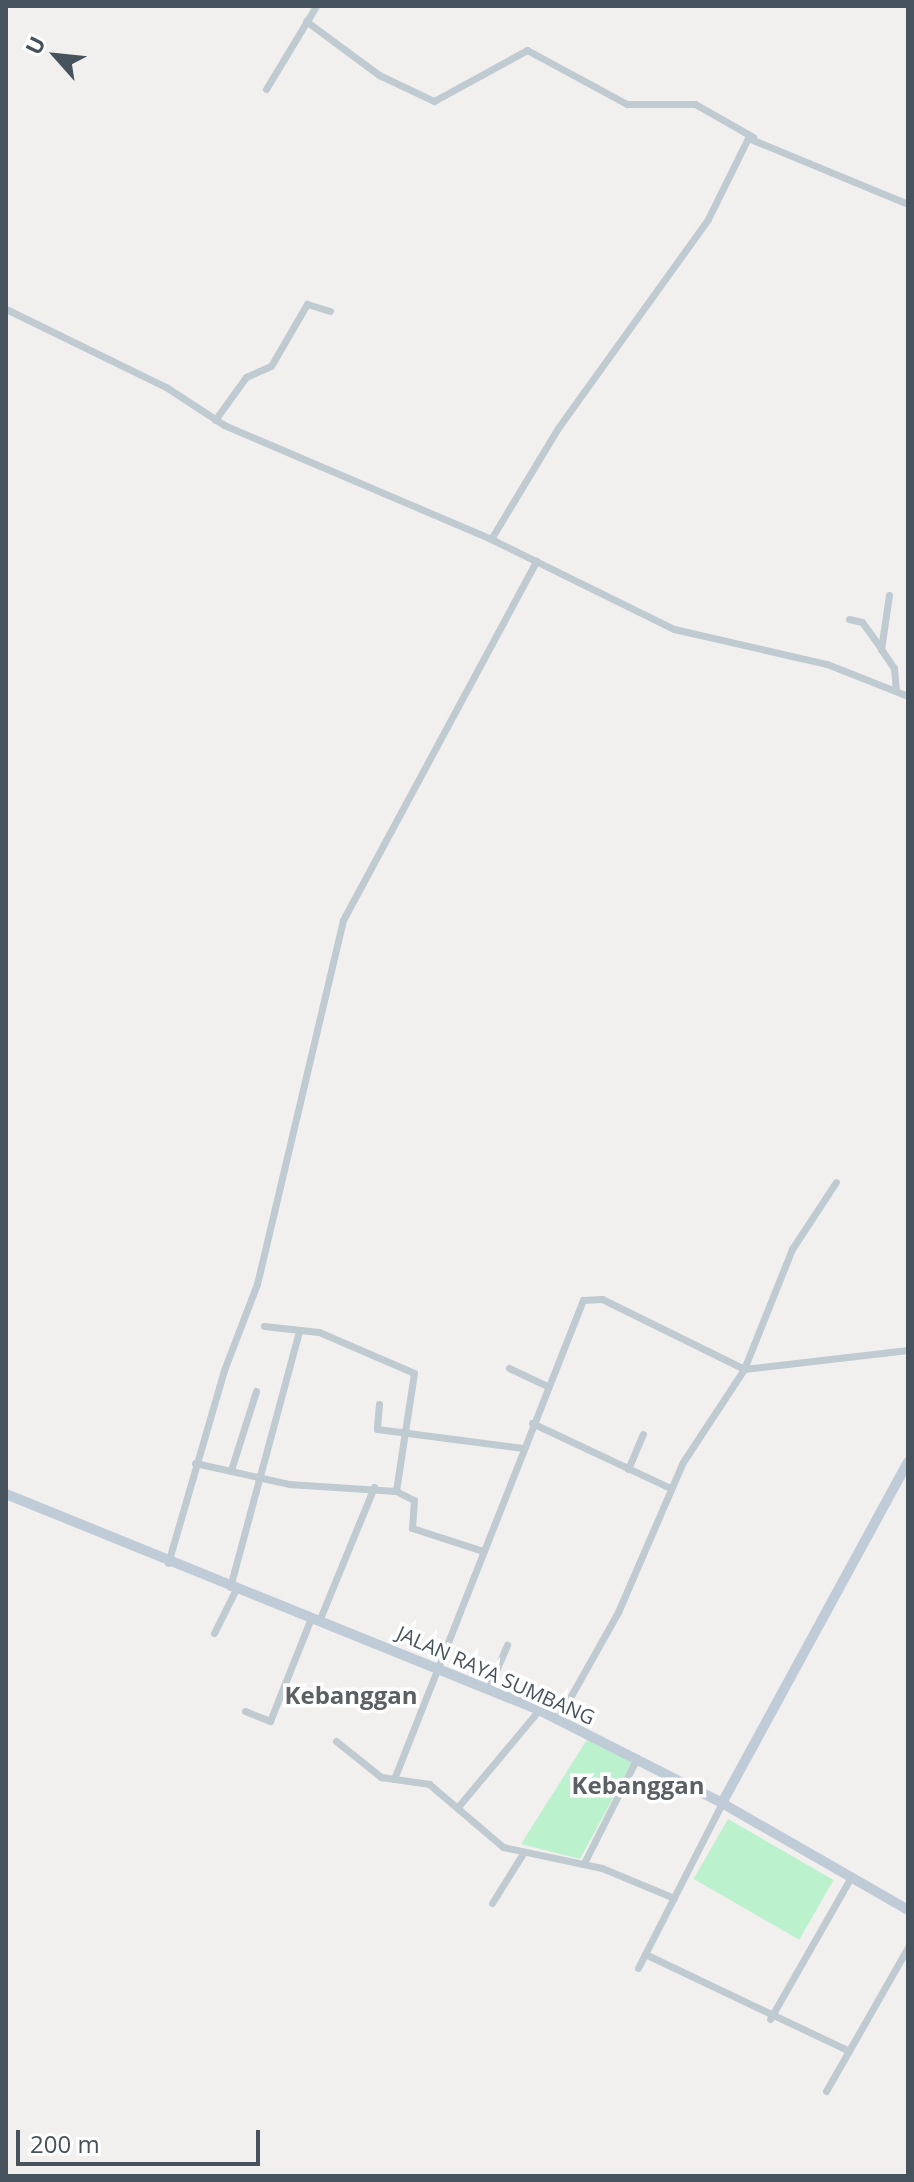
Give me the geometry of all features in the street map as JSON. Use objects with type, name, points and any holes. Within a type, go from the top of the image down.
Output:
[{"type":"street","points":[[266,89],[316,6]]},
{"type":"street","points":[[306,21],[379,75],[434,101],[527,50],[627,104],[689,102],[753,137],[908,204]]},
{"type":"street","points":[[491,539],[558,428],[708,219],[753,137]]},
{"type":"street","points":[[215,420],[246,377],[271,366],[307,304],[330,311]]},
{"type":"street","points":[[6,309],[166,387],[215,420],[491,539],[674,629],[827,664],[908,696]]},
{"type":"street","points":[[168,1563],[195,1463],[229,1357],[235,1339],[244,1332],[276,1213],[347,911],[536,561]]},
{"type":"street","points":[[881,649],[889,595]]},
{"type":"street","points":[[849,619],[862,622],[894,668],[896,691]]},
{"type":"street","points":[[558,1719],[618,1612],[670,1488],[744,1369],[792,1249],[836,1182]]},
{"type":"street","points":[[394,1779],[441,1666],[574,1313],[589,1296],[744,1369],[908,1350]]},
{"type":"street","points":[[264,1326],[348,1341],[414,1373],[409,1434],[396,1491]]},
{"type":"street","points":[[214,1633],[233,1588],[257,1477],[299,1331]]},
{"type":"street","points":[[509,1368],[547,1386]]},
{"type":"street","points":[[231,1470],[256,1391]]},
{"type":"street","points":[[379,1404],[375,1428],[523,1448]]},
{"type":"street","points":[[532,1423],[670,1488]]},
{"type":"street","points":[[628,1469],[643,1434]]},
{"type":"street","points":[[638,1968],[722,1803],[908,1462]]},
{"type":"street","points":[[195,1463],[257,1477],[396,1491],[413,1498],[410,1527],[483,1551]]},
{"type":"street","points":[[245,1711],[270,1721],[374,1487]]},
{"type":"street","name":"JALAN RAYA SUMBANG","points":[[6,1494],[168,1563],[441,1666],[539,1710],[722,1803],[908,1910]]},
{"type":"street","points":[[489,1687],[507,1645]]},
{"type":"street","points":[[457,1808],[539,1710]]},
{"type":"street","points":[[336,1741],[394,1779],[419,1779],[522,1855],[584,1863],[674,1898]]},
{"type":"street","points":[[584,1863],[637,1758]]},
{"type":"street","points":[[492,1903],[522,1855]]},
{"type":"street","points":[[770,2019],[851,1877]]},
{"type":"street","points":[[826,2091],[908,1947]]},
{"type":"street","points":[[645,1954],[770,2019],[849,2051]]},
{"type":"green space","points":[[588,1738],[633,1761],[580,1859],[521,1844]]},
{"type":"green space","points":[[728,1819],[834,1880],[799,1940],[694,1879]]},
{"type":"district","name":"Kebanggan","points":[[351,1695]]},
{"type":"district","name":"Kebanggan","points":[[638,1785]]}]
